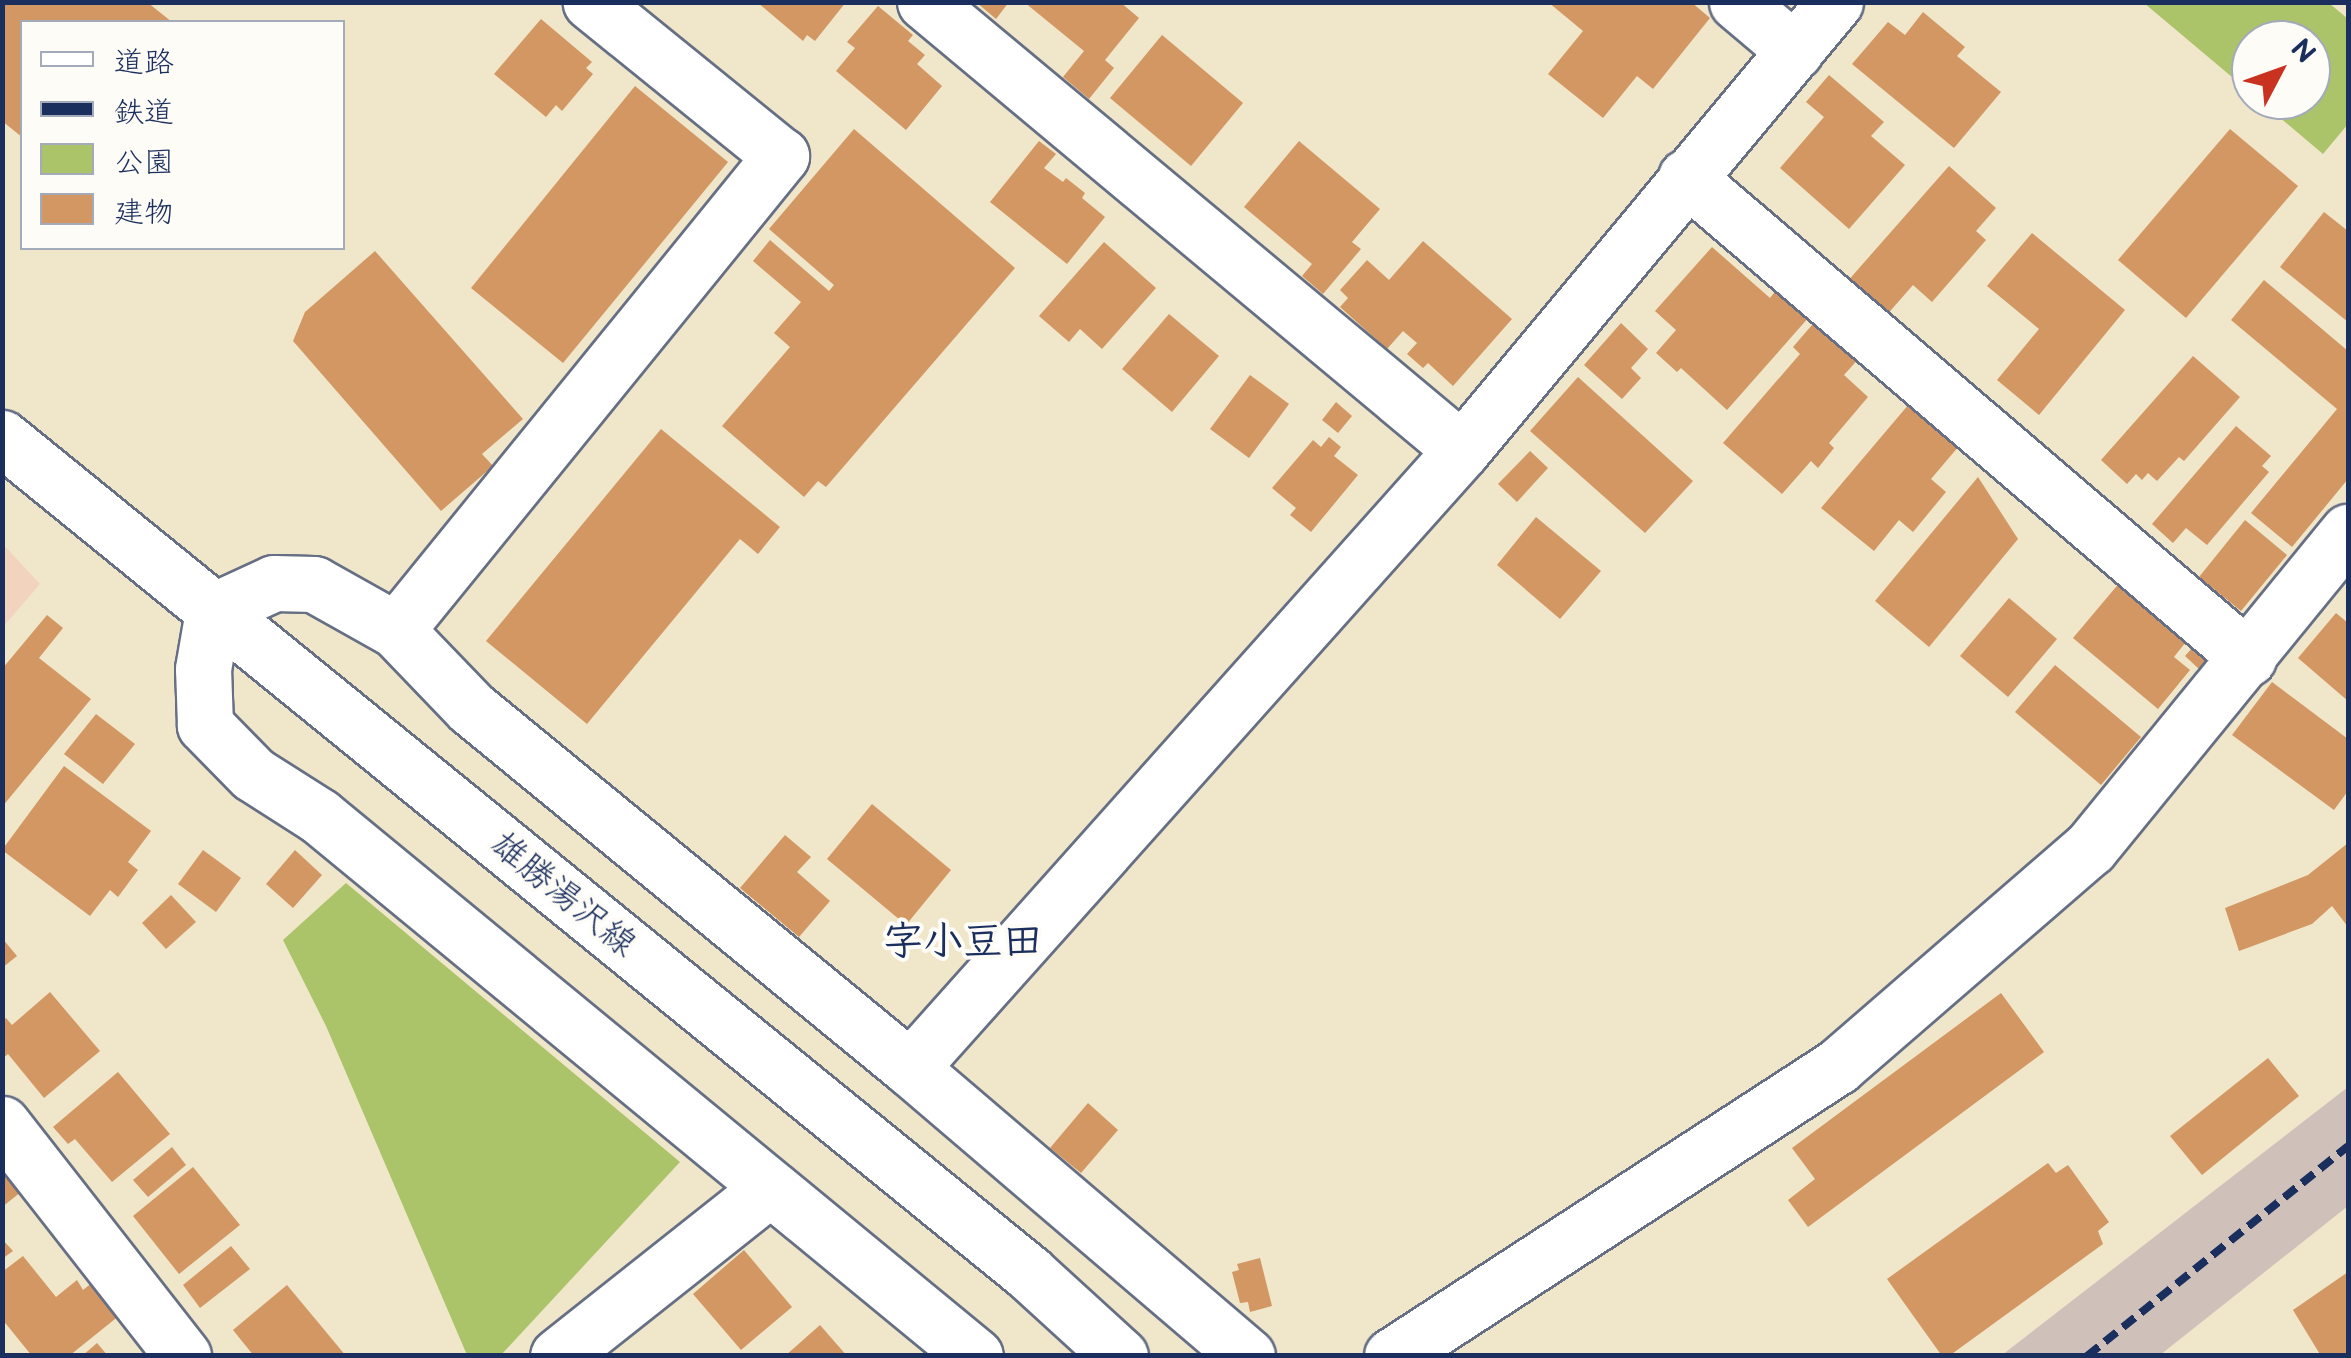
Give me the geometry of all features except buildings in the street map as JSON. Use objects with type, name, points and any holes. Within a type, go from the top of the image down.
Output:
[{"type":"street","points":[[396,630],[781,156],[590,2]]},
{"type":"street","points":[[925,2],[1462,450]]},
{"type":"street","points":[[1737,2],[1795,51]]},
{"type":"street","points":[[910,1068],[1462,450],[1835,2]]},
{"type":"street","points":[[1686,177],[2248,658]]},
{"type":"street","name":"雄勝湯沢線","points":[[2,438],[1029,1273],[1120,1356]]},
{"type":"street","points":[[1392,1356],[1838,1066],[2090,848],[2348,532]]},
{"type":"street","points":[[976,1356],[319,816],[253,774],[205,724],[204,687],[213,611],[274,582],[314,584],[396,630],[501,734],[910,1068],[1247,1356]]},
{"type":"street","points":[[2,1124],[183,1356]]},
{"type":"street","points":[[558,1356],[770,1188]]},
{"type":"shaded area","points":[[2,543],[40,584],[3,627],[2,627]]},
{"type":"shaded area","points":[[2348,1087],[2348,1206],[2160,1355],[2002,1355]]},
{"type":"green space","points":[[2144,3],[2329,3],[2348,19],[2348,124],[2323,154],[2283,120],[2331,120],[2331,20],[2231,20],[2231,76]]},
{"type":"green space","points":[[346,883],[680,1162],[501,1355],[467,1355],[326,1026],[283,940]]},
{"type":"railway","points":[[2087,1356],[2348,1146]]},
{"type":"district","name":"字小豆田","points":[[963,942]]}]
